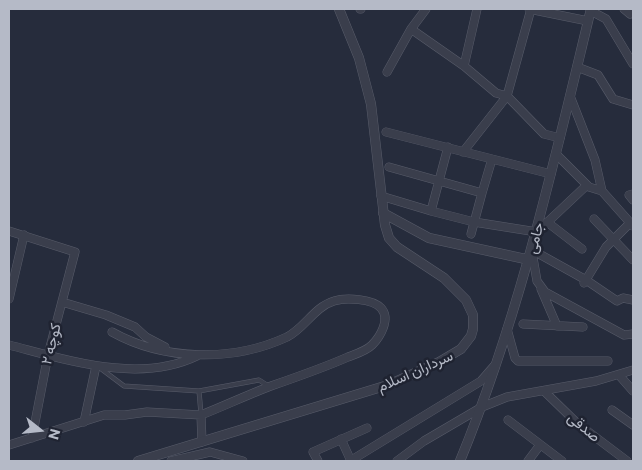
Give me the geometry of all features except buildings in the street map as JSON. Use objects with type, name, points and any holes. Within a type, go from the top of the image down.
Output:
[{"type":"street","name":"سرداران اسلام","points":[[138,461],[388,386],[439,362],[455,353],[467,342],[474,322],[466,300],[444,278],[397,247],[390,238],[383,212],[371,104],[358,58],[339,9]]},
{"type":"street","points":[[387,72],[410,29],[426,9]]},
{"type":"street","points":[[464,66],[477,9]]},
{"type":"street","points":[[463,152],[507,96],[530,9],[558,12],[588,21]]},
{"type":"street","points":[[624,9],[630,14],[633,10]]},
{"type":"street","points":[[591,10],[606,19],[633,64]]},
{"type":"street","name":"جامی","points":[[460,461],[482,407],[530,260],[591,10]]},
{"type":"street","points":[[410,29],[464,66],[496,94],[507,96],[544,134],[560,138]]},
{"type":"street","points":[[577,67],[598,75],[613,99],[633,105]]},
{"type":"street","points":[[570,96],[595,160],[602,191]]},
{"type":"street","points":[[386,132],[551,174]]},
{"type":"street","points":[[431,211],[448,148]]},
{"type":"street","points":[[556,154],[587,185],[602,191],[632,224],[613,240],[597,260],[585,282]]},
{"type":"street","points":[[471,234],[492,159]]},
{"type":"street","points":[[389,167],[482,193]]},
{"type":"street","points":[[381,196],[474,222],[536,232],[587,185]]},
{"type":"street","points":[[633,194],[629,195],[633,200]]},
{"type":"street","points":[[383,212],[429,238],[530,260]]},
{"type":"street","points":[[594,218],[633,260]]},
{"type":"street","points":[[547,222],[582,249]]},
{"type":"street","points":[[9,231],[24,235],[9,299]]},
{"type":"street","name":"کوچه ۲","points":[[24,235],[75,252],[48,355],[32,438]]},
{"type":"street","points":[[532,250],[617,301],[623,298],[633,300]]},
{"type":"street","points":[[532,250],[537,281],[557,326]]},
{"type":"street","points":[[540,288],[624,335],[633,334]]},
{"type":"street","points":[[9,445],[104,415],[147,412],[201,415],[323,368],[371,346],[381,333],[385,323],[384,311],[378,305],[349,299],[336,300],[317,309],[288,336],[243,351],[197,356],[128,341],[112,332]]},
{"type":"street","points":[[62,302],[106,314],[134,327],[146,337],[174,351]]},
{"type":"street","points":[[523,324],[583,327]]},
{"type":"street","points":[[507,329],[515,358],[518,361],[608,361]]},
{"type":"street","points":[[9,345],[96,366],[142,369],[179,365],[197,356]]},
{"type":"street","points":[[341,439],[350,461],[481,381],[496,364]]},
{"type":"street","points":[[84,422],[96,366]]},
{"type":"street","points":[[397,461],[424,441],[482,407],[507,397],[619,375],[633,370]]},
{"type":"street","points":[[619,375],[633,391]]},
{"type":"street","name":"صدقی","points":[[544,390],[578,424],[627,461]]},
{"type":"street","points":[[612,410],[633,425]]},
{"type":"street","points":[[201,415],[202,442]]},
{"type":"street","points":[[508,420],[562,461]]},
{"type":"street","points":[[318,461],[313,452],[367,428]]},
{"type":"street","points":[[528,461],[540,444]]},
{"type":"street","points":[[171,461],[186,459],[201,453],[244,461]]},
{"type":"lane","points":[[96,366],[124,386],[199,392],[259,380],[270,387]]},
{"type":"lane","points":[[199,392],[201,415]]}]
